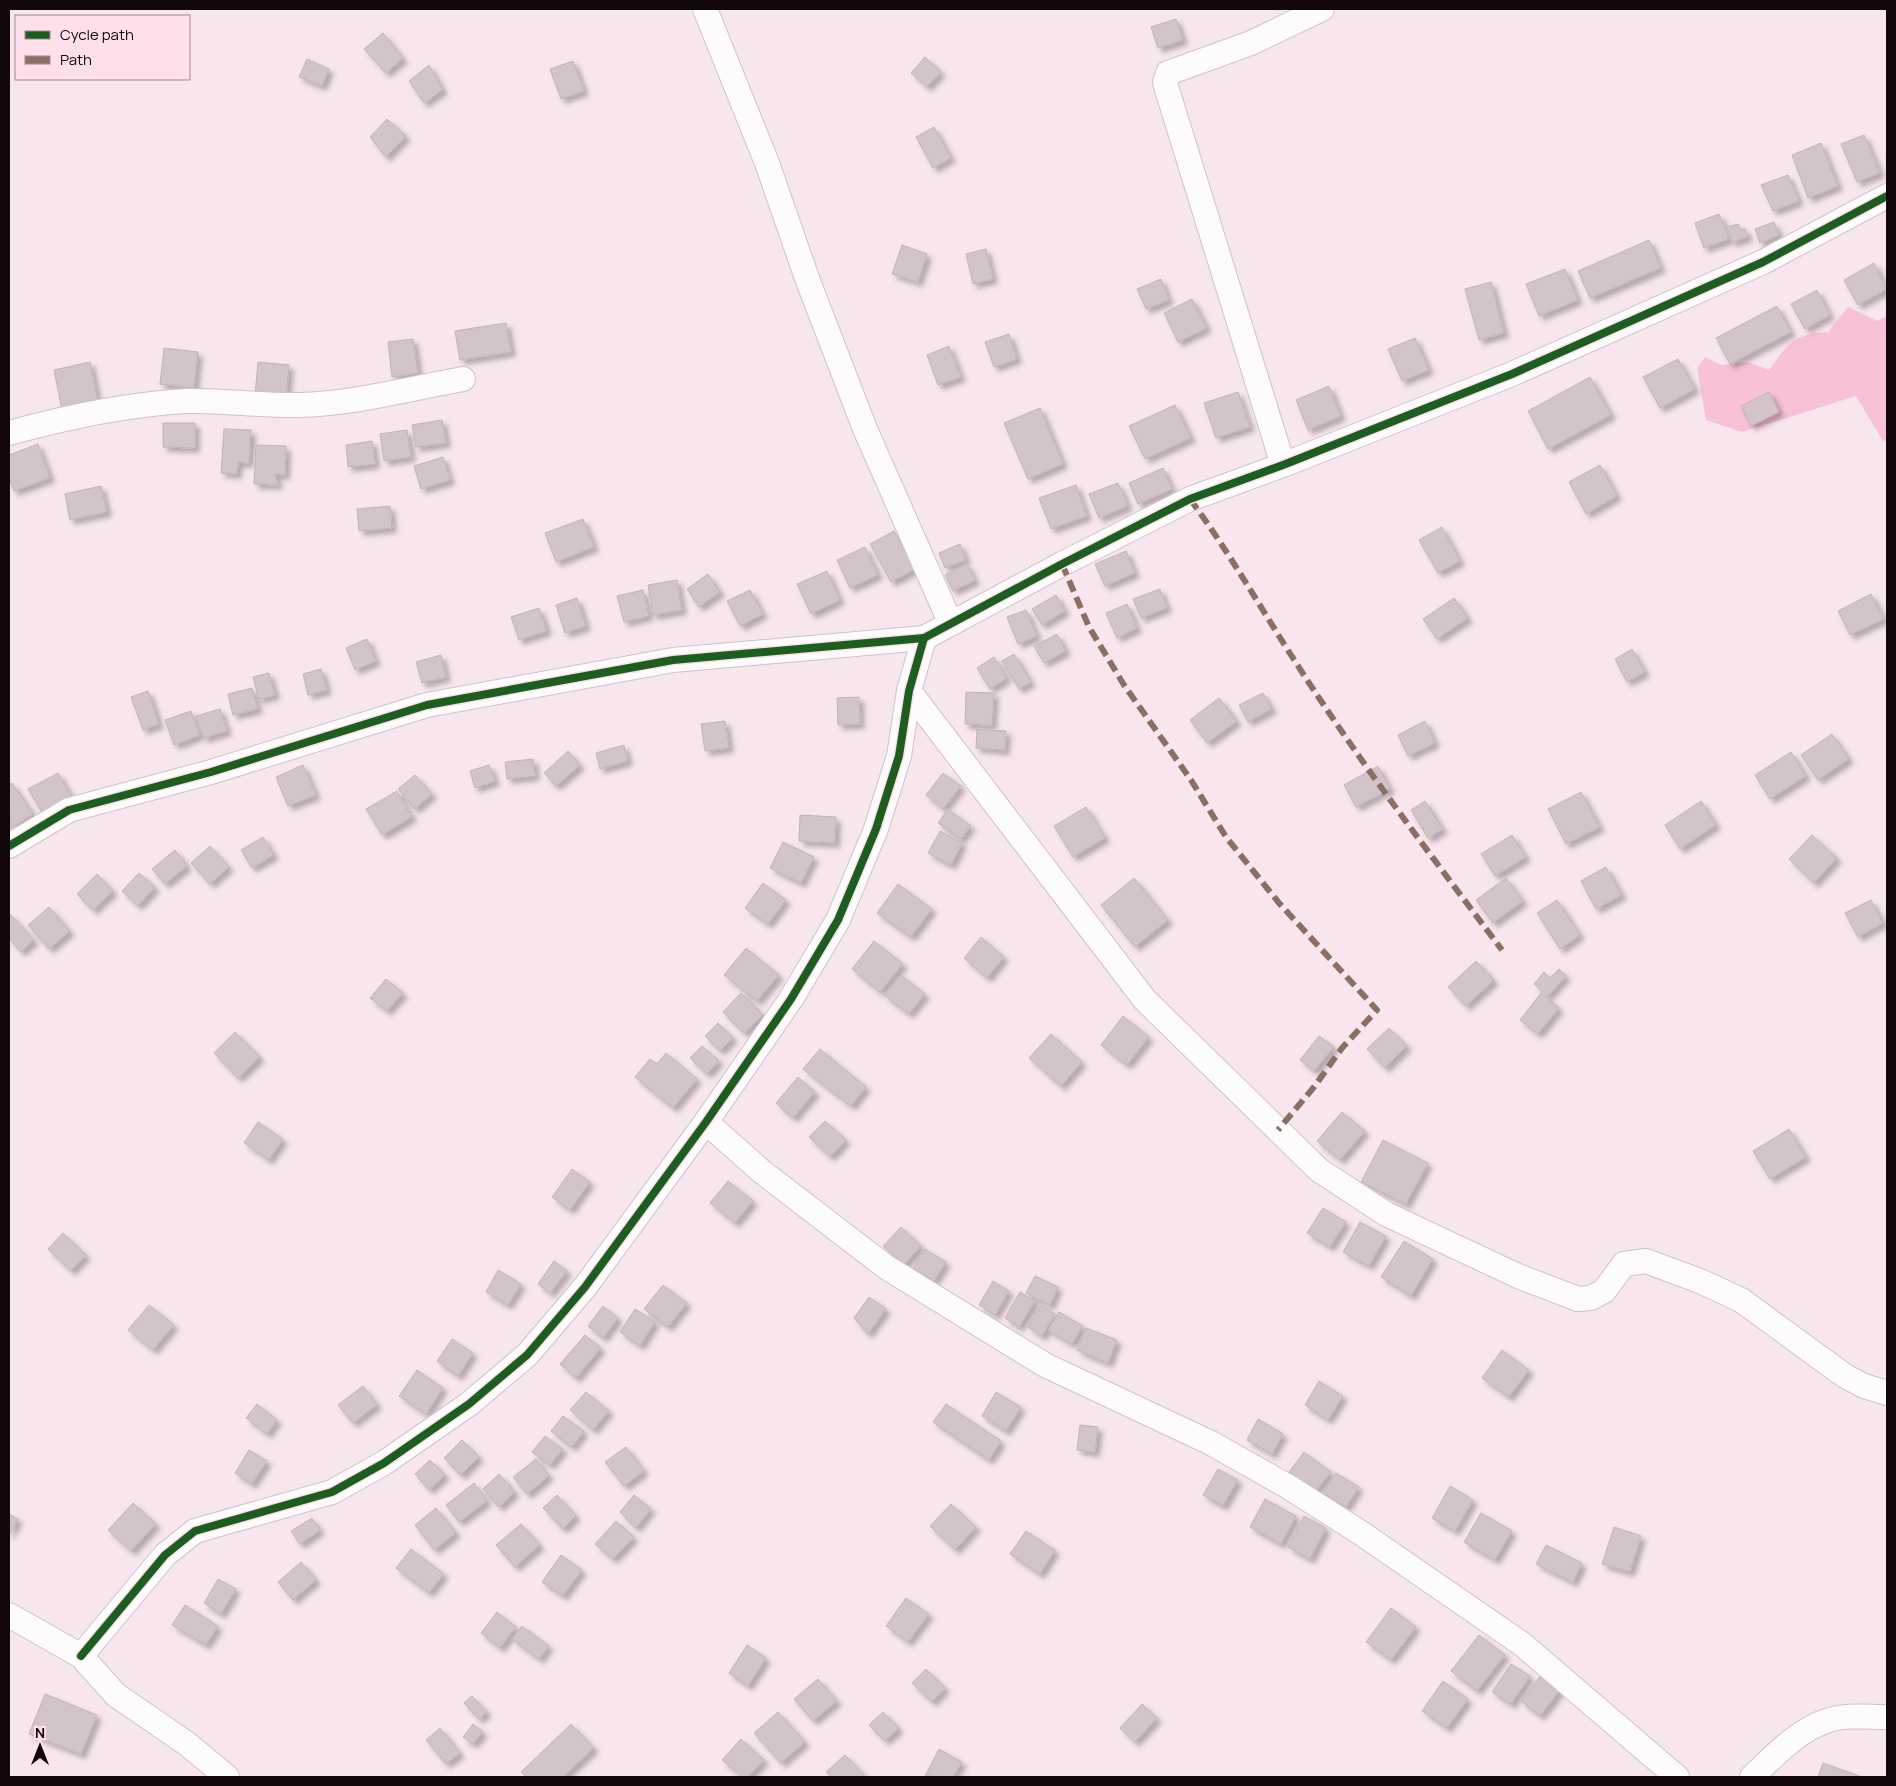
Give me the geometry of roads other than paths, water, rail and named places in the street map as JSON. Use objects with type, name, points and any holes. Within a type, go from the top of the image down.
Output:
[{"type":"street","points":[[705,9],[767,162],[808,282],[866,429],[950,622]]},
{"type":"street","points":[[1283,465],[1165,83],[1168,73],[1251,42],[1322,9]]},
{"type":"street","points":[[9,846],[69,810],[211,772],[427,705],[674,660],[924,638],[950,622],[1190,499],[1283,465],[1521,370],[1763,262],[1887,196]]},
{"type":"street","points":[[9,433],[45,423],[126,407],[187,402],[298,405],[358,399],[462,378]]},
{"type":"street","points":[[81,1656],[165,1555],[195,1531],[332,1492],[384,1463],[469,1404],[527,1355],[584,1287],[706,1122],[791,999],[838,920],[876,829],[899,756],[909,691],[924,638]]},
{"type":"street","points":[[909,691],[1145,1000],[1319,1170],[1386,1214],[1518,1276],[1578,1299],[1591,1298],[1604,1291],[1624,1264],[1646,1261],[1700,1281],[1741,1300],[1845,1376],[1864,1386],[1887,1393]]},
{"type":"street","points":[[706,1122],[762,1171],[886,1267],[1045,1365],[1211,1443],[1287,1486],[1361,1533],[1522,1644],[1677,1777]]},
{"type":"street","points":[[9,1615],[81,1656],[116,1695],[186,1743],[227,1777]]},
{"type":"street","points":[[1752,1777],[1796,1738],[1826,1721],[1858,1716],[1887,1717]]}]
